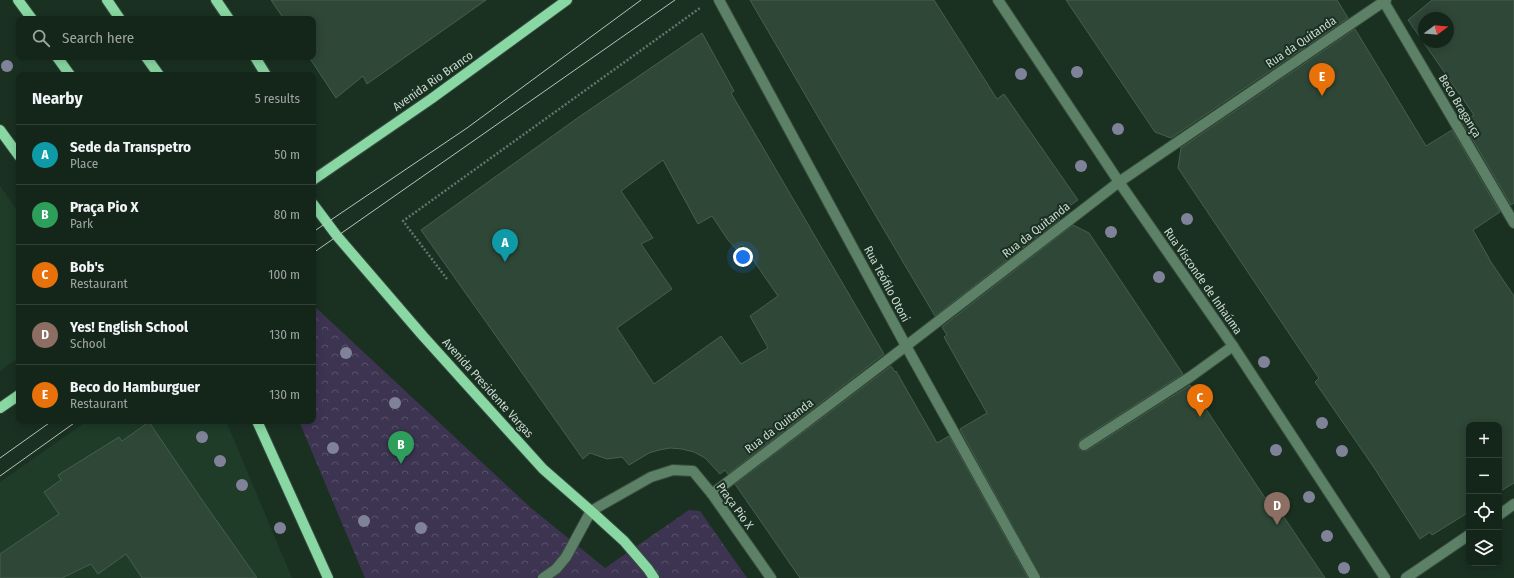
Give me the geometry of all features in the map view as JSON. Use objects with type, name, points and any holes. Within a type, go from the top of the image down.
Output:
[{"type":"main road","points":[[18,0],[30,16]]},
{"type":"main road","points":[[106,0],[118,16]]},
{"type":"main road","points":[[216,0],[227,16]]},
{"type":"main road","name":"Avenida Rio Branco","points":[[316,178],[431,99],[567,0]]},
{"type":"main road","points":[[59,60],[68,72]]},
{"type":"main road","points":[[148,60],[157,72]]},
{"type":"main road","points":[[257,60],[264,72]]},
{"type":"main road","points":[[0,130],[16,152]]},
{"type":"main road","name":"Avenida Presidente Vargas","points":[[316,208],[337,236],[423,336],[543,469],[591,510],[624,541],[654,578]]},
{"type":"main road","points":[[0,408],[16,397]]},
{"type":"main road","points":[[258,424],[328,578]]},
{"type":"street","name":"Rua Teófilo Otoni","points":[[719,0],[906,346],[1035,578]]},
{"type":"street","name":"Rua Visconde de Inhaúma","points":[[998,0],[1119,182],[1233,346],[1386,578]]},
{"type":"street","name":"Rua da Quitanda","points":[[712,494],[1119,182],[1385,1]]},
{"type":"street","name":"Beco Bragança","points":[[1385,1],[1514,223]]},
{"type":"street","points":[[1084,445],[1190,377],[1233,346]]},
{"type":"street","name":"Praça Pio X","points":[[591,510],[651,477],[673,470],[692,471],[712,494],[771,578]]},
{"type":"street","points":[[1502,513],[1514,504]]},
{"type":"street","points":[[543,578],[556,569],[566,557],[591,510]]},
{"type":"street","points":[[1406,578],[1466,537]]},
{"type":"path","points":[[447,279],[403,221],[705,5]]},
{"type":"shaded area","points":[[0,186],[16,209],[16,359],[0,371]]},
{"type":"shaded area","points":[[83,424],[227,424],[292,578],[0,578],[0,482]]},
{"type":"green space","points":[[316,308],[531,508],[605,568],[689,510],[700,511],[747,578],[365,578],[300,424],[316,424]]},
{"type":"building","points":[[271,0],[486,0],[367,84],[363,76],[336,98],[311,60],[316,60],[316,16],[282,16]]},
{"type":"building","points":[[750,0],[934,0],[997,99],[1004,94],[1078,200],[1055,216],[1060,219],[935,316]]},
{"type":"building","points":[[1066,0],[1337,0],[1348,18],[1171,138],[1155,132]]},
{"type":"building","points":[[1432,0],[1514,0],[1514,203],[1511,205],[1463,123],[1466,122],[1465,120],[1474,115],[1427,48],[1454,48],[1454,12],[1418,12],[1418,34],[1408,20]]},
{"type":"building","points":[[1355,29],[1426,146],[1452,130],[1500,212],[1473,230],[1491,262],[1514,296],[1514,483],[1502,490],[1502,422],[1466,422],[1466,514],[1432,535],[1430,532],[1420,539],[1373,466],[1315,382],[1319,378],[1178,168],[1181,148]]},
{"type":"building","points":[[702,33],[734,91],[731,93],[884,354],[728,474],[725,470],[720,474],[705,458],[694,452],[682,449],[670,448],[649,453],[629,465],[622,457],[607,459],[590,453],[583,459],[421,230],[579,117]],"holes":[[[663,160],[698,224],[712,216],[736,249],[742,244],[778,296],[750,316],[768,348],[741,364],[721,336],[654,384],[617,328],[672,289],[641,244],[653,238],[621,191]]]},
{"type":"building","points":[[1073,225],[1089,233],[1183,374],[1080,440],[1078,445],[1079,449],[1084,451],[1088,450],[1190,385],[1265,498],[1269,495],[1325,578],[1041,578],[960,429],[987,413],[944,337],[947,335],[942,327]]},
{"type":"building","points":[[891,366],[895,372],[896,371],[937,443],[949,436],[1028,578],[800,578],[735,484]]},
{"type":"building","points":[[146,424],[150,424],[257,578],[142,578],[126,554],[98,574],[91,564],[62,578],[0,578],[0,554],[59,514],[44,492],[61,480],[58,475],[119,437],[122,441]]},
{"type":"tram line","points":[[316,230],[467,128],[641,0]]},
{"type":"tram line","points":[[316,251],[675,0]]},
{"type":"tram line","points":[[0,458],[48,424]]},
{"type":"tram line","points":[[0,476],[73,424]]},
{"type":"place","name":"Beco do Hamburguer","points":[[1322,96]]},
{"type":"place","name":"Sede da Transpetro","points":[[505,262]]},
{"type":"place","name":"Bob's","points":[[1200,417]]},
{"type":"place","name":"Praça Pio X","points":[[401,464]]},
{"type":"place","name":"Yes! English School","points":[[1277,525]]}]
